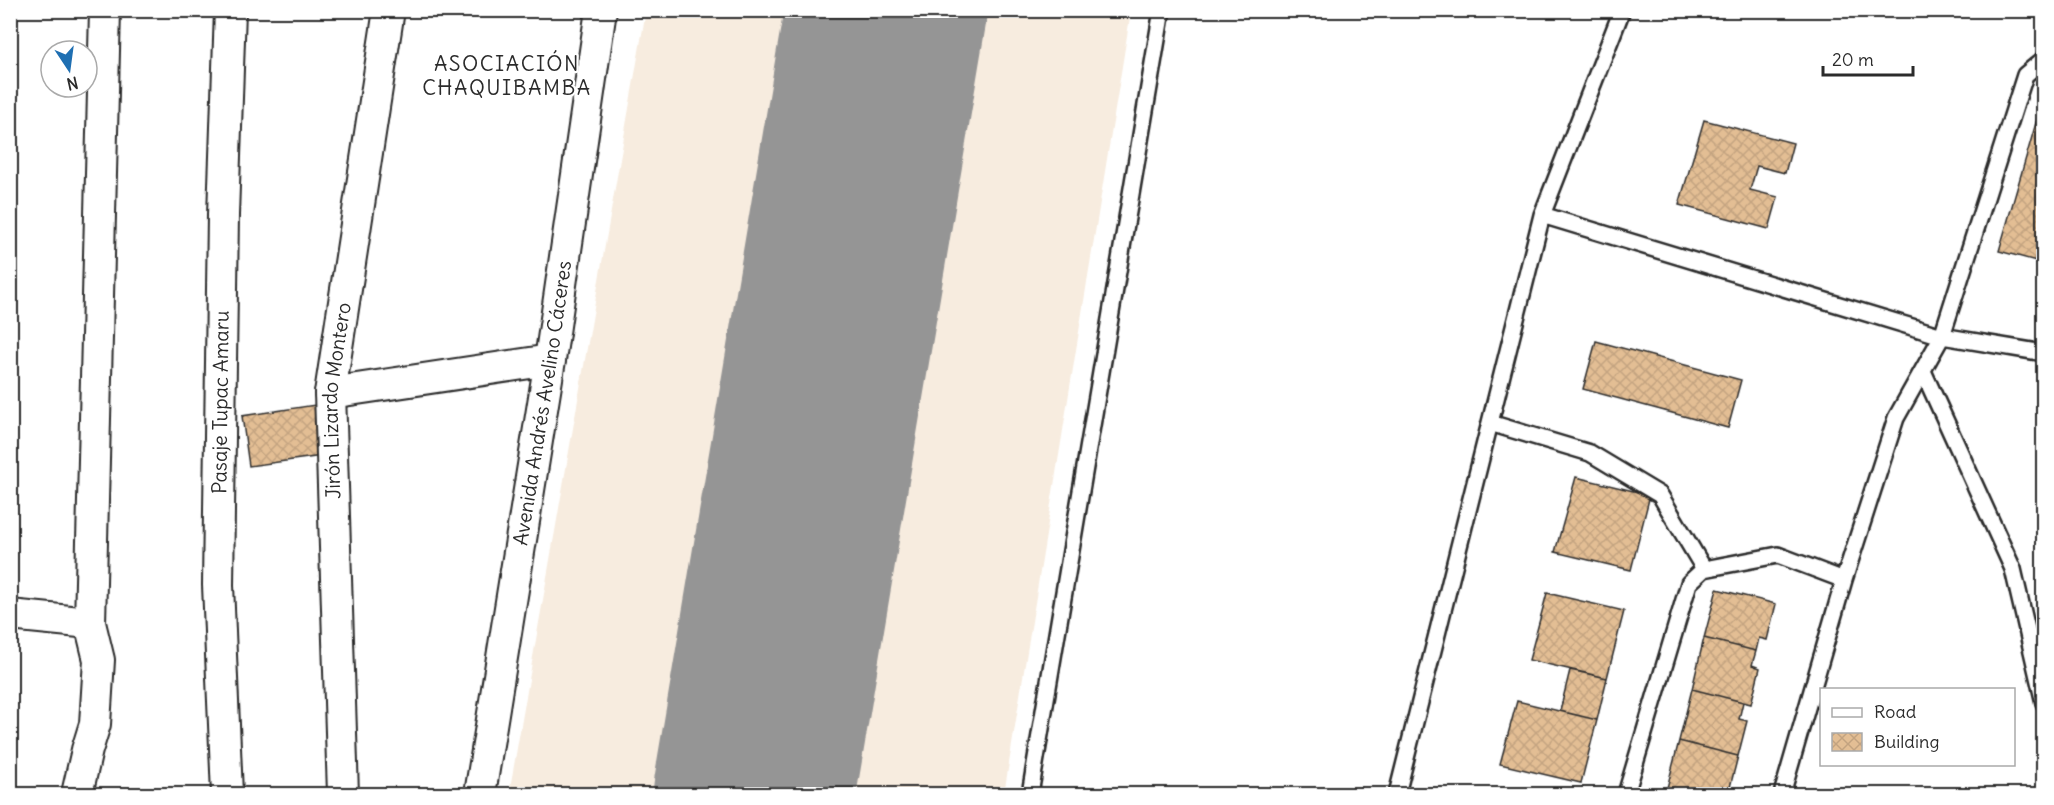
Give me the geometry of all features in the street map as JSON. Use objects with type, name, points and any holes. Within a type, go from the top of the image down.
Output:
[{"type":"street","points":[[77,795],[95,724],[99,660],[90,623],[105,10]]},
{"type":"street","name":"Pasaje Tupac Amaru","points":[[227,795],[218,585],[223,215],[230,10]]},
{"type":"street","name":"Jirón Lizardo Montero","points":[[344,795],[330,393],[389,10]]},
{"type":"street","name":"Avenida Andrés Avelino Cáceres","points":[[480,795],[550,360],[601,10]]},
{"type":"street","points":[[330,393],[550,360]]},
{"type":"street","points":[[10,615],[90,623]]},
{"type":"lane","points":[[1030,795],[1162,10]]},
{"type":"lane","points":[[1397,795],[1542,215],[1622,10]]},
{"type":"lane","points":[[1782,795],[1844,580],[1896,418],[1942,336],[2025,75],[2043,59]]},
{"type":"lane","points":[[1542,215],[1942,336],[2042,347]]},
{"type":"lane","points":[[1923,371],[2013,569],[2043,703]]},
{"type":"lane","points":[[1490,423],[1590,453],[1660,495],[1704,569]]},
{"type":"lane","points":[[1626,795],[1689,583],[1704,569],[1778,555],[1844,580]]},
{"type":"shaded area","points":[[646,11],[1131,11],[1004,794],[509,794]]},
{"type":"building","points":[[2044,95],[2044,263],[1999,251]]},
{"type":"building","points":[[1704,120],[1793,143],[1785,173],[1757,166],[1750,190],[1778,197],[1769,229],[1679,205]]},
{"type":"building","points":[[1596,341],[1741,380],[1728,428],[1583,389]]},
{"type":"building","points":[[315,405],[322,456],[249,466],[242,416]]},
{"type":"building","points":[[1576,477],[1650,495],[1631,570],[1555,552]]},
{"type":"building","points":[[1717,589],[1776,604],[1767,640],[1759,638],[1756,651],[1704,638]]},
{"type":"building","points":[[1547,593],[1624,611],[1607,678],[1529,660]]},
{"type":"building","points":[[1704,638],[1756,651],[1752,665],[1760,668],[1751,704],[1692,689]]},
{"type":"building","points":[[1570,670],[1607,678],[1597,720],[1560,711]]},
{"type":"building","points":[[1692,689],[1743,702],[1739,719],[1747,721],[1738,756],[1679,741]]},
{"type":"building","points":[[1517,701],[1597,720],[1581,783],[1500,764]]},
{"type":"building","points":[[1679,741],[1738,756],[1729,791],[1721,789],[1719,794],[1666,792]]},
{"type":"runway","points":[[754,794],[886,10]]},
{"type":"district","name":"ASOCIACIÓN CHAQUIBAMBA","points":[[507,76]]}]
